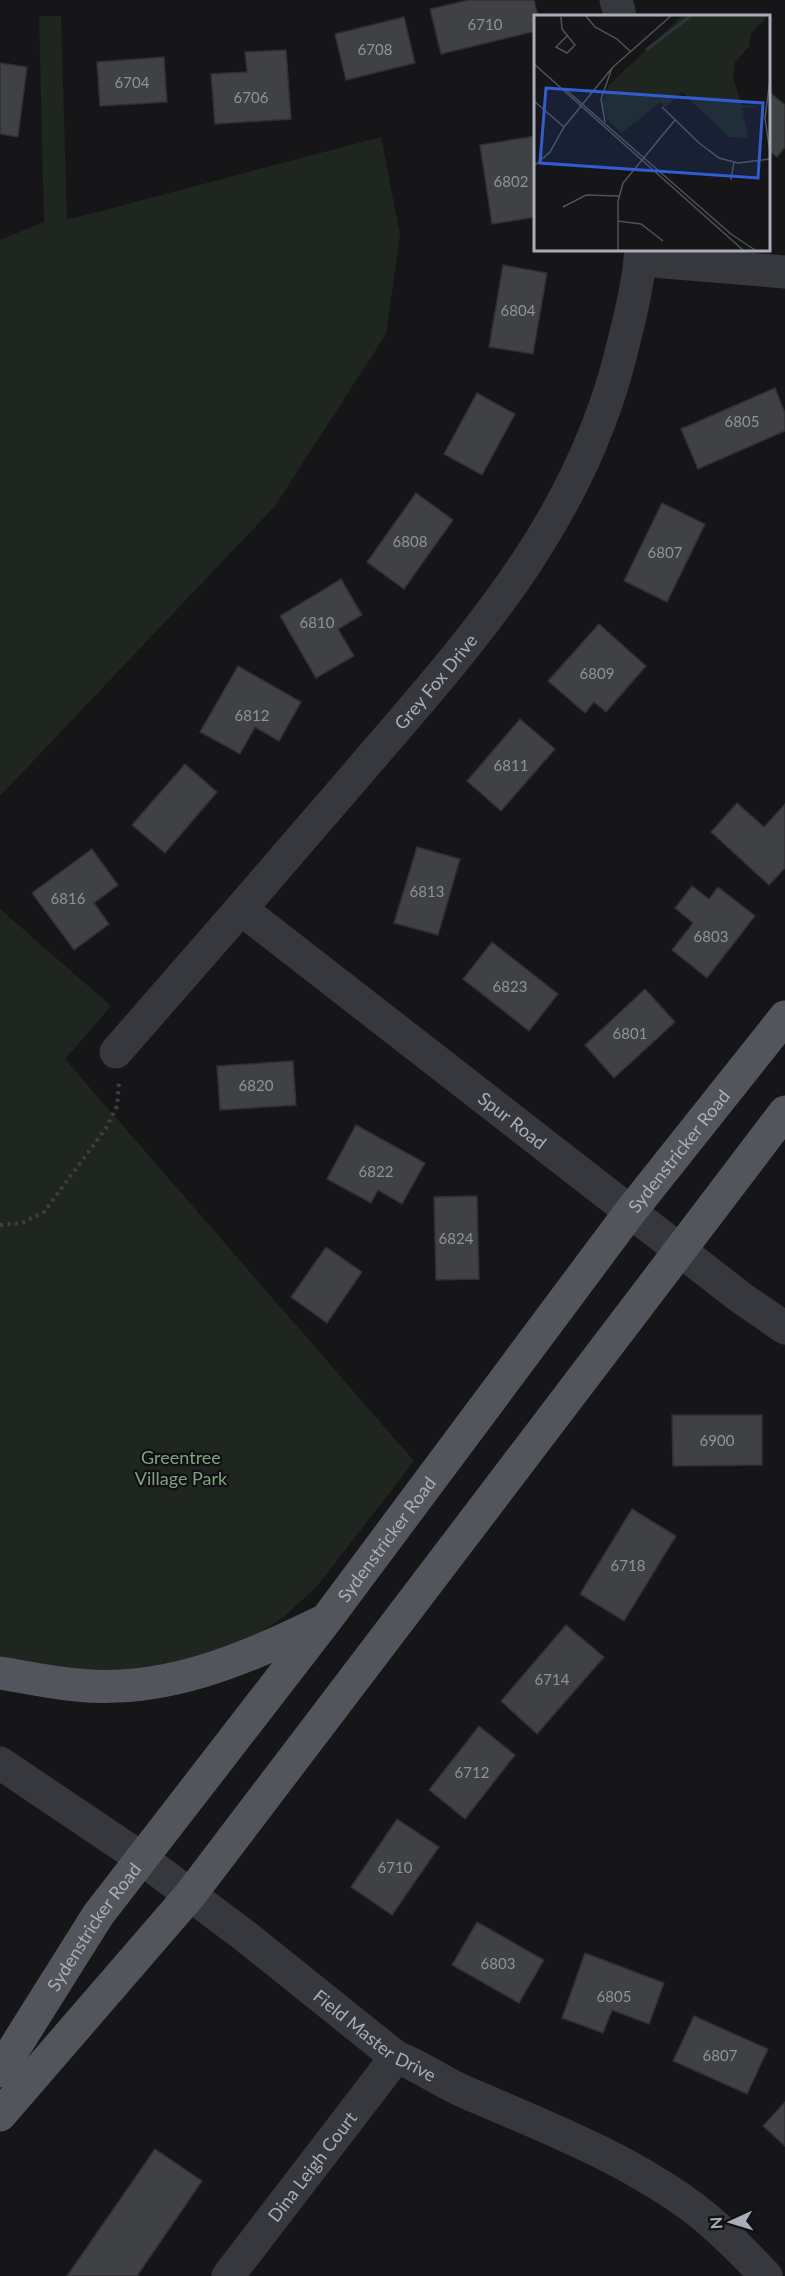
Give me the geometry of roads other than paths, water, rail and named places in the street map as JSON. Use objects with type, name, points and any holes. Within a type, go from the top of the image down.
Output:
[{"type":"main road","name":"Sydenstricker Road","points":[[0,2071],[98,1915],[326,1620],[630,1212],[785,1017]]},
{"type":"main road","points":[[0,2115],[190,1895],[678,1249],[785,1112]]},
{"type":"main road","points":[[0,1673],[78,1686],[140,1685],[198,1673],[262,1650],[326,1620]]},
{"type":"street","points":[[616,0],[620,15]]},
{"type":"street","points":[[641,255],[785,272]]},
{"type":"street","name":"Grey Fox Drive","points":[[116,1052],[470,642],[538,547],[573,486],[603,415],[620,358],[641,255]]},
{"type":"street","name":"Spur Road","points":[[241,909],[678,1249],[785,1328]]},
{"type":"street","name":"Field Master Drive","points":[[0,1763],[141,1858],[396,2057],[414,2063],[458,2089],[588,2145],[662,2187],[735,2243],[766,2276]]},
{"type":"street","name":"Dina Leigh Court","points":[[228,2276],[396,2057]]},
{"type":"park label","name":"Greentree Village Park","points":[[181,1467]]}]
